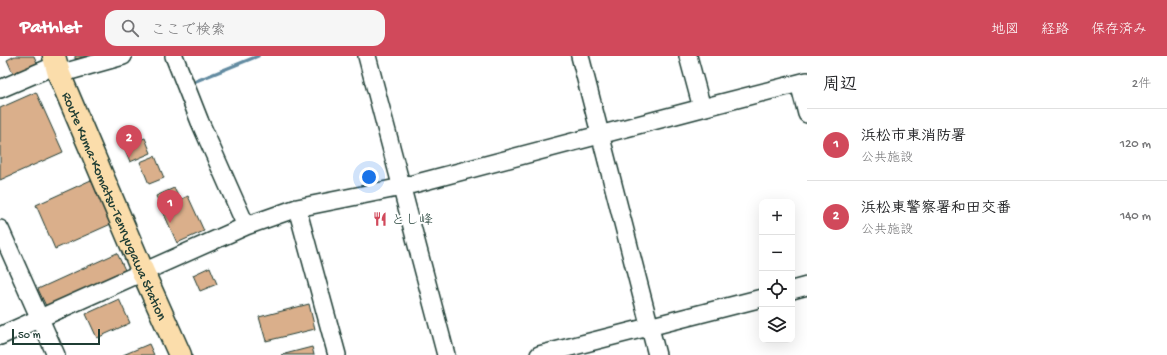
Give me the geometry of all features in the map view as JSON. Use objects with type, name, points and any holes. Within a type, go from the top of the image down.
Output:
[{"type":"main road","name":"Route Kuma-Komatsu-Tenryugawa Station","points":[[56,65],[143,272],[180,355]]},
{"type":"street","points":[[0,89],[56,65],[123,56]]},
{"type":"street","points":[[174,56],[200,122],[246,226]]},
{"type":"street","points":[[367,56],[446,355]]},
{"type":"street","points":[[580,56],[648,327],[657,355]]},
{"type":"street","points":[[688,56],[702,108]]},
{"type":"street","points":[[0,336],[246,226],[298,208],[402,187],[803,82],[807,114]]},
{"type":"street","points":[[298,208],[337,355]]},
{"type":"street","points":[[0,229],[56,355]]},
{"type":"street","points":[[795,289],[807,286]]},
{"type":"street","points":[[539,355],[759,299]]},
{"type":"building","points":[[15,56],[34,56],[38,65],[14,76],[7,60]]},
{"type":"building","points":[[75,56],[91,56],[75,59]]},
{"type":"building","points":[[36,92],[63,152],[0,180],[0,108]]},
{"type":"building","points":[[145,138],[151,153],[130,162],[124,146]]},
{"type":"building","points":[[155,156],[164,178],[149,184],[140,162]]},
{"type":"building","points":[[91,180],[111,224],[55,249],[36,205]]},
{"type":"building","points":[[174,188],[180,200],[188,196],[204,231],[177,243],[156,196]]},
{"type":"building","points":[[117,253],[125,270],[46,306],[38,289]]},
{"type":"building","points":[[210,267],[217,284],[200,291],[193,275]]},
{"type":"building","points":[[119,299],[130,323],[97,338],[86,314]]},
{"type":"building","points":[[309,304],[315,329],[266,341],[259,317]]},
{"type":"building","points":[[149,344],[154,355],[123,355]]},
{"type":"building","points":[[312,347],[314,355],[281,355]]},
{"type":"waterway","points":[[196,81],[258,56]]},
{"type":"place","name":"浜松東警察署和田交番","points":[[129,158]]},
{"type":"place","name":"とし峰","points":[[380,219]]},
{"type":"place","name":"浜松市東消防署","points":[[170,223]]}]
